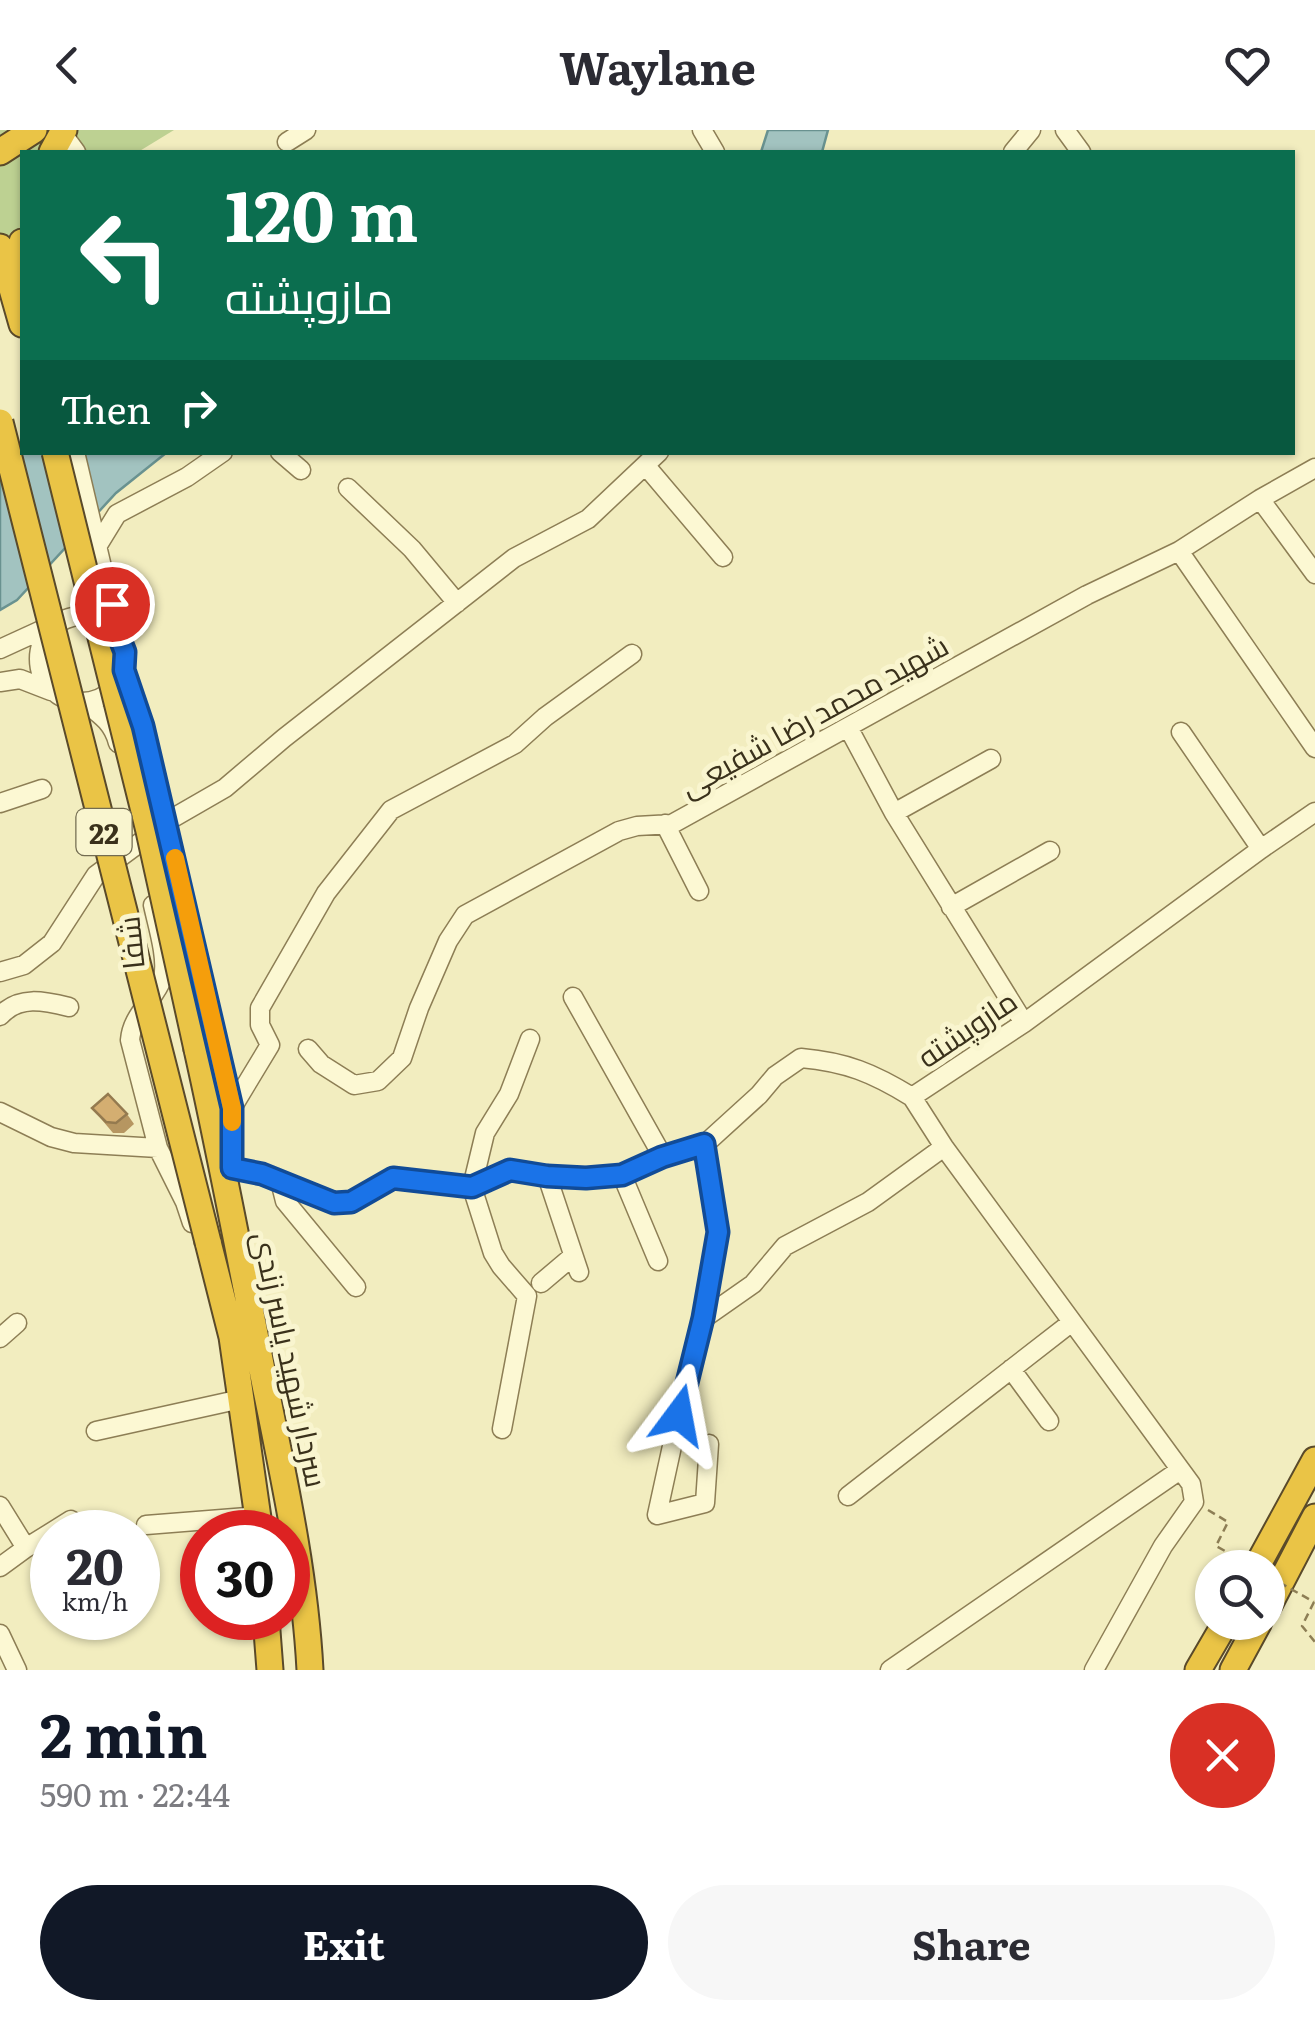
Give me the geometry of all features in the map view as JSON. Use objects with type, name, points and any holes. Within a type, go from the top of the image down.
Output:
[{"type":"highway","points":[[0,152],[34,130]]},
{"type":"highway","points":[[0,247],[16,303]]},
{"type":"highway","points":[[16,303],[20,262]]},
{"type":"highway","name":"سردار شهید یاسر زندی","points":[[0,422],[232,1336]]},
{"type":"highway","name":"22","points":[[56,455],[150,831],[197,1049],[229,1174],[234,1223]]},
{"type":"highway","name":"سردار شهید یاسر زندی","points":[[234,1223],[226,1264],[232,1336],[258,1510]]},
{"type":"highway","name":"سردار شهید یاسر زندی","points":[[234,1223],[290,1510]]},
{"type":"highway","points":[[1257,1550],[1315,1460]]},
{"type":"highway","points":[[1285,1574],[1315,1517]]},
{"type":"highway","points":[[310,1613],[325,1670]]},
{"type":"highway","points":[[268,1640],[270,1670]]},
{"type":"highway","name":"سردار شهید یاسر زندی","points":[[308,1640],[310,1670]]},
{"type":"highway","points":[[1198,1670],[1216,1640]]},
{"type":"highway","points":[[1233,1670],[1249,1640]]},
{"type":"street","points":[[287,142],[306,130]]},
{"type":"street","points":[[1016,150],[1032,130]]},
{"type":"street","points":[[76,455],[125,652],[124,670],[143,726],[232,1108],[229,1174]]},
{"type":"street","points":[[98,545],[117,514],[187,477],[219,455]]},
{"type":"street","points":[[284,455],[301,470]]},
{"type":"street","points":[[166,822],[224,788],[514,558],[588,519],[652,459],[723,557]]},
{"type":"street","name":"شهید محمد رضا شفیعی","points":[[308,1049],[321,1064],[354,1085],[378,1081],[402,1058],[448,941],[466,915],[620,831],[672,824],[1087,596],[1180,551],[1315,468]]},
{"type":"street","points":[[348,488],[412,548],[457,603]]},
{"type":"street","points":[[1260,499],[1315,574]]},
{"type":"street","points":[[1180,551],[1315,748]]},
{"type":"street","points":[[0,650],[70,616],[88,616],[105,622],[118,634]]},
{"type":"street","points":[[51,691],[41,675],[38,657],[42,640],[53,625]]},
{"type":"street","points":[[232,1108],[270,1045],[260,1025],[260,1008],[326,893],[391,810],[514,744],[632,654]]},
{"type":"street","points":[[0,682],[20,679],[66,700],[85,703],[102,698],[116,686],[124,670]]},
{"type":"street","points":[[85,703],[115,730],[119,720],[128,716],[137,718],[143,726]]},
{"type":"street","points":[[848,727],[894,813],[1024,1023]]},
{"type":"street","name":"شفا","points":[[115,730],[142,841],[164,966],[162,979],[136,1018],[130,1040],[158,1148],[185,1202],[232,1336]]},
{"type":"street","points":[[1181,732],[1261,848]]},
{"type":"street","points":[[894,813],[992,759]]},
{"type":"street","points":[[0,802],[42,789]]},
{"type":"street","name":"مازوپشته","points":[[229,1174],[262,1174],[334,1203],[351,1202],[393,1178],[472,1187],[510,1170],[586,1178],[622,1175],[704,1144],[775,1076],[800,1058],[831,1060],[877,1076],[912,1097],[1024,1023],[1315,812]]},
{"type":"street","points":[[664,824],[700,891]]},
{"type":"street","points":[[0,972],[24,965],[52,943],[96,876],[142,841]]},
{"type":"street","points":[[950,907],[1050,851]]},
{"type":"street","points":[[572,997],[662,1157]]},
{"type":"street","points":[[0,1016],[8,1007],[34,999],[68,1006]]},
{"type":"street","points":[[502,1429],[527,1296],[493,1253],[472,1187],[484,1133],[509,1094],[530,1038]]},
{"type":"street","points":[[912,1097],[944,1147],[1192,1484],[1194,1502],[1163,1546],[1094,1670]]},
{"type":"street","points":[[0,1112],[51,1137],[74,1143],[158,1148]]},
{"type":"street","points":[[704,1144],[718,1232],[703,1318],[656,1515],[705,1503],[709,1444]]},
{"type":"street","points":[[703,1318],[753,1284],[785,1246],[868,1202],[944,1147]]},
{"type":"street","points":[[622,1175],[658,1261]]},
{"type":"street","points":[[541,1283],[576,1264],[547,1176]]},
{"type":"street","points":[[280,1181],[286,1201],[356,1287]]},
{"type":"street","points":[[848,1496],[1072,1322]]},
{"type":"street","points":[[0,1338],[17,1323]]},
{"type":"street","points":[[1011,1369],[1049,1421]]},
{"type":"street","points":[[96,1431],[241,1400]]},
{"type":"street","points":[[890,1670],[1180,1470]]},
{"type":"street","points":[[0,1506],[26,1548]]},
{"type":"street","points":[[0,1566],[30,1546]]},
{"type":"street","points":[[0,1634],[17,1670]]},
{"type":"path","points":[[1194,1502],[1228,1522],[1216,1546],[1223,1550]]},
{"type":"path","points":[[1285,1586],[1314,1602],[1302,1626],[1315,1642]]},
{"type":"green space","points":[[0,130],[174,130],[141,150],[20,150],[20,227],[0,241]]},
{"type":"water","points":[[768,130],[828,130],[823,150],[762,150]]},
{"type":"water","points":[[20,453],[164,455],[116,493],[17,600],[0,610],[0,465]]},
{"type":"building","points":[[108,1094],[127,1114],[116,1123],[106,1122],[92,1108]]},
{"type":"slow traffic","points":[[175,858],[232,1122]]},
{"type":"route","points":[[112,604],[125,652],[124,670],[143,726],[232,1108],[232,1168],[262,1174],[334,1203],[351,1202],[393,1178],[472,1187],[510,1170],[586,1178],[622,1175],[704,1144],[718,1232],[703,1318],[679,1415]]}]
